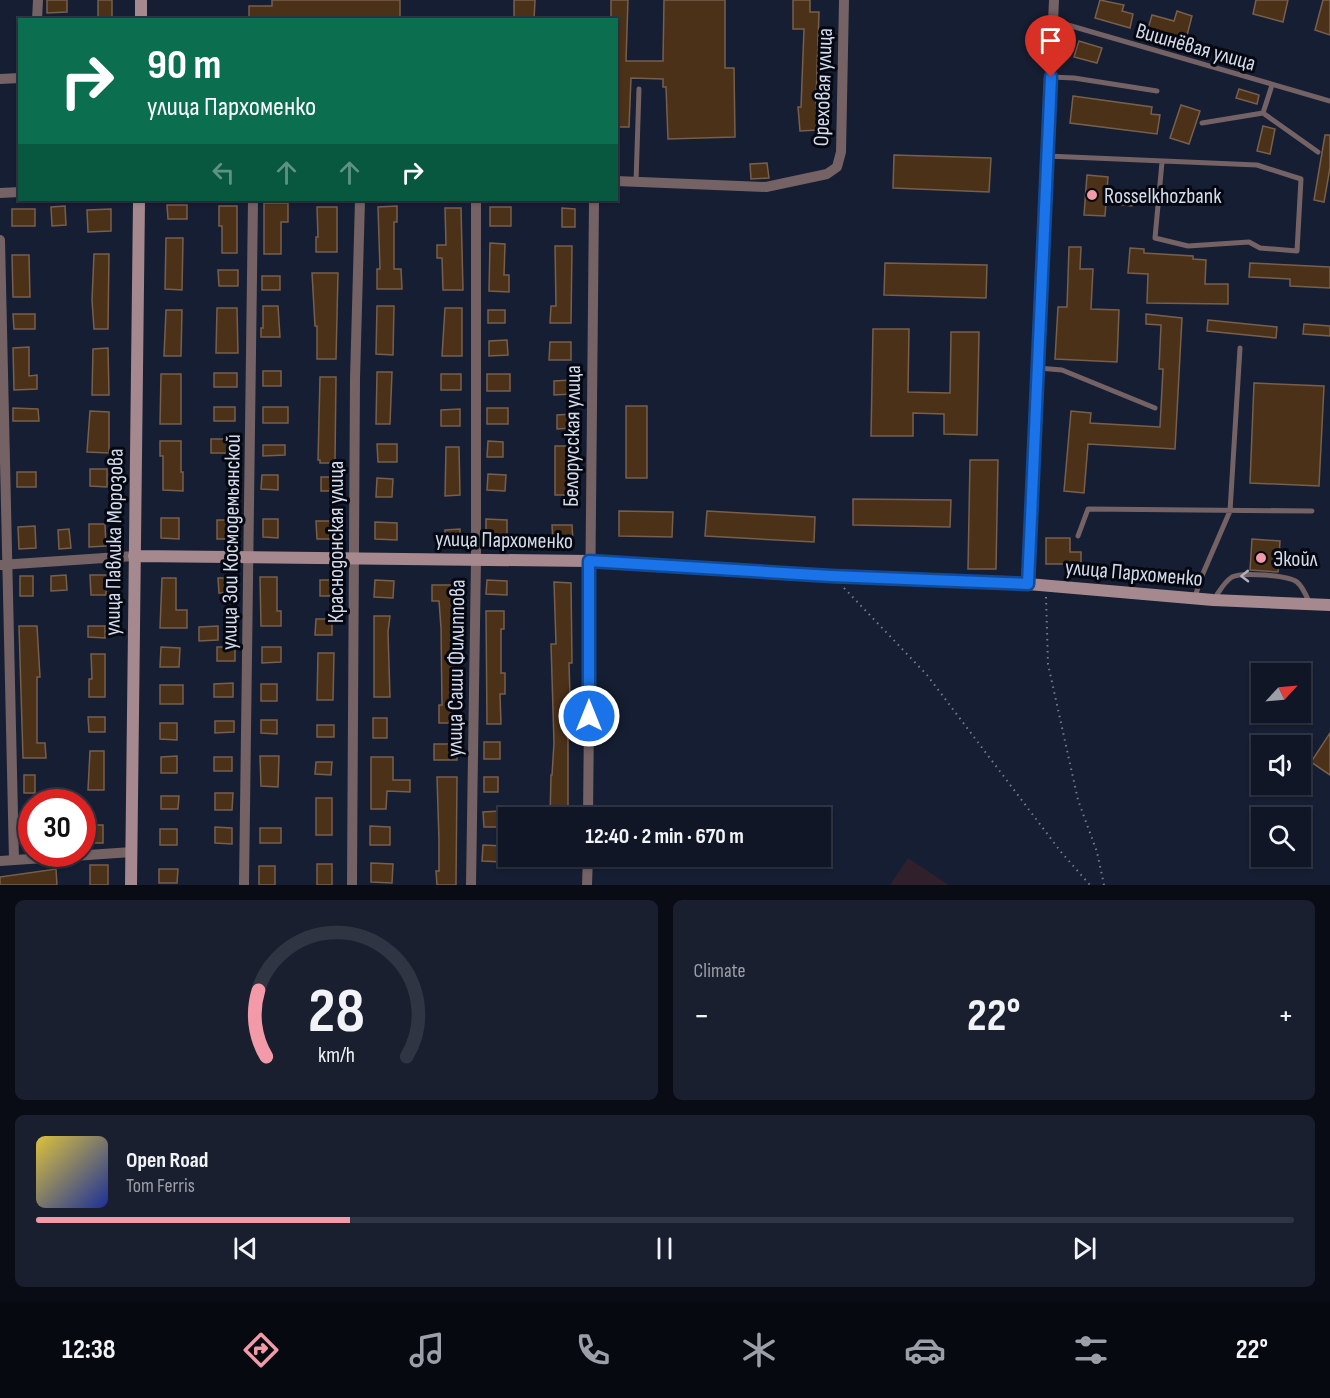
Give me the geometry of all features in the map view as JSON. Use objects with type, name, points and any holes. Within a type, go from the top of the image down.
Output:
[{"type":"street","points":[[38,0],[38,18]]},
{"type":"street","points":[[141,0],[141,18]]},
{"type":"street","name":"Ореховая улица","points":[[618,182],[766,186],[827,174],[837,166],[841,152],[844,0]]},
{"type":"street","points":[[1028,584],[1054,0]]},
{"type":"street","points":[[0,79],[18,78]]},
{"type":"street","points":[[0,193],[18,192]]},
{"type":"street","name":"улица Павлика Морозова","points":[[131,885],[139,201]]},
{"type":"street","name":"улица Зои Космодемьянской","points":[[244,885],[254,201]]},
{"type":"street","name":"Краснодонская улица","points":[[352,885],[355,380],[360,201]]},
{"type":"street","name":"улица Саши Филиппова","points":[[471,885],[476,560],[476,201]]},
{"type":"street","name":"Белорусская улица","points":[[588,807],[594,201]]},
{"type":"street","points":[[0,240],[4,565],[14,860]]},
{"type":"street","name":"улица Пархоменко","points":[[4,565],[134,556],[589,561],[831,576],[1045,585],[1213,600],[1330,605]]},
{"type":"street","points":[[0,861],[132,852]]},
{"type":"street","points":[[587,885],[588,867]]},
{"type":"lane","name":"Вишнёвая улица","points":[[1054,21],[1330,101]]},
{"type":"lane","points":[[1051,77],[1074,78],[1157,91]]},
{"type":"lane","points":[[1263,113],[1272,85]]},
{"type":"lane","points":[[636,182],[639,89]]},
{"type":"lane","points":[[1202,123],[1263,113],[1318,152]]},
{"type":"lane","points":[[1047,156],[1257,165],[1301,179],[1297,251],[1260,248],[1249,242],[1188,246],[1155,238],[1162,162]]},
{"type":"lane","points":[[1195,598],[1201,578],[1230,511],[1240,348]]},
{"type":"lane","points":[[1038,368],[1062,370],[1155,408]]},
{"type":"lane","points":[[1078,536],[1088,509],[1312,511]]},
{"type":"lane","points":[[1213,600],[1228,581],[1239,575],[1286,577],[1294,580],[1301,585],[1310,604]]},
{"type":"path","points":[[831,576],[927,675],[1061,852],[1090,885]]},
{"type":"path","points":[[1045,585],[1048,664],[1078,800],[1097,852],[1104,885]]},
{"type":"shaded area","points":[[908,858],[949,885],[890,885]]},
{"type":"building","points":[[47,0],[67,0],[67,12],[47,13]]},
{"type":"building","points":[[98,0],[112,0],[112,18],[98,18]]},
{"type":"building","points":[[272,0],[400,0],[400,18],[249,18],[249,6],[272,6]]},
{"type":"building","points":[[514,0],[535,0],[534,18],[514,18]]},
{"type":"building","points":[[611,0],[628,0],[626,61],[663,61],[664,0],[725,0],[725,68],[734,68],[735,137],[668,139],[666,87],[663,87],[663,79],[631,78],[629,127],[618,127],[618,18],[611,18]]},
{"type":"building","points":[[793,0],[810,0],[810,12],[819,12],[816,100],[818,130],[800,131],[798,107],[801,107],[804,29],[793,29]]},
{"type":"building","points":[[1100,0],[1124,5],[1122,11],[1133,14],[1130,28],[1095,18]]},
{"type":"building","points":[[1256,0],[1288,0],[1283,22],[1253,14]]},
{"type":"building","points":[[1323,0],[1330,0],[1330,35],[1315,30]]},
{"type":"building","points":[[1177,11],[1192,16],[1185,43],[1147,32],[1152,15],[1174,21]]},
{"type":"building","points":[[1079,41],[1102,48],[1097,63],[1074,57]]},
{"type":"building","points":[[1239,89],[1259,95],[1257,104],[1236,98]]},
{"type":"building","points":[[1073,96],[1152,107],[1151,114],[1160,115],[1157,134],[1070,123]]},
{"type":"building","points":[[1181,105],[1200,111],[1189,144],[1170,138]]},
{"type":"building","points":[[1263,126],[1275,129],[1270,154],[1257,151]]},
{"type":"building","points":[[1325,135],[1330,135],[1330,168],[1324,202],[1314,200]]},
{"type":"building","points":[[894,155],[991,158],[989,192],[893,188]]},
{"type":"building","points":[[767,163],[769,178],[751,179],[750,164]]},
{"type":"building","points":[[1087,175],[1108,177],[1107,190],[1134,193],[1132,206],[1106,203],[1105,216],[1084,215]]},
{"type":"building","points":[[264,203],[288,203],[288,222],[281,222],[281,254],[264,254]]},
{"type":"building","points":[[167,205],[187,205],[187,219],[168,219]]},
{"type":"building","points":[[65,206],[66,225],[52,226],[51,207]]},
{"type":"building","points":[[219,206],[237,206],[237,253],[222,253]]},
{"type":"building","points":[[397,206],[397,222],[394,222],[394,269],[401,269],[402,289],[377,289],[377,269],[380,269],[378,207]]},
{"type":"building","points":[[317,207],[337,207],[337,252],[316,252]]},
{"type":"building","points":[[490,207],[511,207],[511,226],[490,226]]},
{"type":"building","points":[[445,208],[461,208],[463,290],[443,290],[442,258],[437,258],[437,245],[446,245]]},
{"type":"building","points":[[562,208],[575,209],[575,227],[562,227]]},
{"type":"building","points":[[12,209],[35,209],[35,226],[12,226]]},
{"type":"building","points":[[111,209],[111,231],[88,232],[87,210]]},
{"type":"building","points":[[166,238],[183,238],[182,290],[165,289]]},
{"type":"building","points":[[490,243],[505,244],[504,275],[509,275],[509,292],[489,291]]},
{"type":"building","points":[[555,246],[572,246],[571,323],[550,323],[551,306],[556,306]]},
{"type":"building","points":[[1069,247],[1081,247],[1080,269],[1093,269],[1091,309],[1119,310],[1117,362],[1055,359],[1058,307],[1067,307]]},
{"type":"building","points":[[1130,248],[1144,249],[1144,253],[1193,256],[1193,259],[1206,260],[1205,284],[1228,284],[1228,304],[1147,303],[1148,274],[1128,273]]},
{"type":"building","points":[[94,254],[109,254],[108,329],[94,329],[92,300]]},
{"type":"building","points":[[12,255],[29,255],[30,297],[13,297]]},
{"type":"building","points":[[885,263],[987,265],[986,298],[884,295]]},
{"type":"building","points":[[1250,263],[1330,267],[1330,288],[1290,286],[1290,279],[1249,277]]},
{"type":"building","points":[[218,270],[238,270],[238,286],[219,286]]},
{"type":"building","points":[[312,273],[338,273],[336,359],[317,359],[317,326],[315,326]]},
{"type":"building","points":[[262,276],[280,276],[280,290],[262,290]]},
{"type":"building","points":[[263,306],[278,306],[280,337],[261,337]]},
{"type":"building","points":[[377,306],[394,306],[393,355],[376,354]]},
{"type":"building","points":[[217,308],[237,308],[238,353],[216,353]]},
{"type":"building","points":[[445,308],[462,308],[462,356],[442,356]]},
{"type":"building","points":[[166,310],[182,310],[181,356],[164,356]]},
{"type":"building","points":[[488,310],[505,310],[505,323],[488,323]]},
{"type":"building","points":[[13,314],[35,314],[35,329],[14,329]]},
{"type":"building","points":[[1146,314],[1182,318],[1175,449],[1088,444],[1084,493],[1064,491],[1071,411],[1091,413],[1090,423],[1160,427],[1163,369],[1159,369],[1161,325],[1146,324]]},
{"type":"building","points":[[1208,320],[1277,327],[1276,338],[1207,331]]},
{"type":"building","points":[[1304,324],[1330,326],[1330,336],[1303,334]]},
{"type":"building","points":[[873,329],[909,329],[908,392],[950,393],[951,332],[979,332],[977,435],[944,434],[944,414],[913,413],[913,436],[871,436]]},
{"type":"building","points":[[507,340],[508,355],[489,356],[489,341]]},
{"type":"building","points":[[550,342],[571,342],[571,360],[549,360]]},
{"type":"building","points":[[29,347],[29,376],[37,375],[37,389],[14,390],[13,348]]},
{"type":"building","points":[[108,348],[109,395],[92,395],[93,349]]},
{"type":"building","points":[[263,371],[281,371],[281,386],[263,386]]},
{"type":"building","points":[[377,372],[392,372],[390,424],[376,424]]},
{"type":"building","points":[[214,373],[237,373],[237,387],[214,387]]},
{"type":"building","points":[[161,374],[181,374],[181,424],[160,424]]},
{"type":"building","points":[[441,374],[461,374],[461,390],[441,390]]},
{"type":"building","points":[[487,374],[510,374],[510,391],[487,391]]},
{"type":"building","points":[[320,377],[336,377],[335,463],[320,463],[318,460]]},
{"type":"building","points":[[571,380],[572,394],[554,395],[554,381]]},
{"type":"building","points":[[1254,383],[1324,386],[1319,486],[1250,483]]},
{"type":"building","points":[[626,406],[647,406],[647,478],[626,478]]},
{"type":"building","points":[[214,407],[235,407],[235,421],[214,421]]},
{"type":"building","points":[[263,407],[288,407],[288,423],[263,423]]},
{"type":"building","points":[[13,408],[38,409],[39,421],[13,421]]},
{"type":"building","points":[[487,408],[508,408],[508,424],[487,424]]},
{"type":"building","points":[[460,409],[460,426],[441,426],[441,410]]},
{"type":"building","points":[[90,411],[109,412],[109,453],[87,452]]},
{"type":"building","points":[[573,414],[573,428],[557,429],[557,415]]},
{"type":"building","points":[[211,439],[236,439],[236,453],[211,453]]},
{"type":"building","points":[[160,441],[181,441],[183,491],[163,490],[163,456],[160,456]]},
{"type":"building","points":[[488,441],[503,442],[503,457],[487,457]]},
{"type":"building","points":[[377,444],[397,444],[397,462],[378,462]]},
{"type":"building","points":[[263,445],[285,445],[285,455],[263,456]]},
{"type":"building","points":[[555,446],[572,446],[573,495],[555,495]]},
{"type":"building","points":[[446,447],[459,447],[460,495],[445,496]]},
{"type":"building","points":[[970,460],[998,460],[996,569],[968,569]]},
{"type":"building","points":[[90,469],[107,469],[107,487],[90,486]]},
{"type":"building","points":[[17,472],[36,472],[36,487],[17,487]]},
{"type":"building","points":[[488,474],[506,475],[505,491],[487,490]]},
{"type":"building","points":[[262,475],[278,475],[278,490],[261,489]]},
{"type":"building","points":[[321,477],[335,477],[336,491],[321,491]]},
{"type":"building","points":[[377,478],[393,479],[392,497],[376,497]]},
{"type":"building","points":[[853,499],[951,500],[950,527],[853,525]]},
{"type":"building","points":[[619,511],[673,512],[672,537],[619,536]]},
{"type":"building","points":[[707,511],[815,517],[814,542],[705,536]]},
{"type":"building","points":[[161,518],[179,518],[179,539],[161,538]]},
{"type":"building","points":[[263,519],[278,519],[278,538],[263,537]]},
{"type":"building","points":[[486,519],[507,520],[507,538],[486,537]]},
{"type":"building","points":[[217,520],[237,520],[238,539],[217,539]]},
{"type":"building","points":[[316,521],[334,521],[334,539],[317,539]]},
{"type":"building","points":[[375,522],[397,523],[397,540],[375,539]]},
{"type":"building","points":[[89,524],[105,524],[106,546],[89,547]]},
{"type":"building","points":[[552,525],[572,525],[573,542],[553,542]]},
{"type":"building","points":[[35,526],[36,548],[19,549],[18,527]]},
{"type":"building","points":[[69,529],[71,548],[59,549],[58,530]]},
{"type":"building","points":[[460,529],[460,542],[445,542],[445,530]]},
{"type":"building","points":[[1046,538],[1070,538],[1070,552],[1081,552],[1081,564],[1046,564]]},
{"type":"building","points":[[1252,539],[1280,541],[1278,572],[1250,570]]},
{"type":"building","points":[[66,575],[67,590],[51,591],[51,576]]},
{"type":"building","points":[[90,575],[106,575],[106,595],[91,595]]},
{"type":"building","points":[[20,576],[33,576],[33,596],[20,596]]},
{"type":"building","points":[[260,577],[277,577],[277,611],[281,611],[281,626],[261,626]]},
{"type":"building","points":[[162,578],[176,578],[176,610],[187,610],[187,628],[160,628]]},
{"type":"building","points":[[218,578],[236,578],[236,593],[219,593]]},
{"type":"building","points":[[320,580],[334,580],[333,596],[320,596]]},
{"type":"building","points":[[375,580],[394,581],[393,598],[374,597]]},
{"type":"building","points":[[487,580],[507,581],[507,595],[486,594]]},
{"type":"building","points":[[554,582],[571,583],[572,663],[569,663],[570,696],[568,696],[568,807],[550,807],[554,743],[551,644],[556,644]]},
{"type":"building","points":[[432,585],[459,585],[458,723],[439,723],[439,705],[442,705],[441,628],[439,601],[432,601]]},
{"type":"building","points":[[486,611],[504,611],[504,629],[501,629],[501,673],[505,673],[505,694],[500,694],[501,724],[487,724]]},
{"type":"building","points":[[374,616],[390,616],[388,632],[390,697],[374,697]]},
{"type":"building","points":[[316,619],[332,619],[332,635],[315,635]]},
{"type":"building","points":[[19,626],[37,626],[40,677],[37,677],[37,743],[45,743],[46,758],[23,758]]},
{"type":"building","points":[[88,626],[105,626],[105,638],[88,637]]},
{"type":"building","points":[[218,626],[218,640],[199,641],[199,627]]},
{"type":"building","points":[[161,647],[180,648],[179,667],[160,667]]},
{"type":"building","points":[[217,647],[235,647],[235,661],[217,661]]},
{"type":"building","points":[[262,647],[281,647],[281,662],[262,663]]},
{"type":"building","points":[[318,653],[334,653],[333,700],[317,700]]},
{"type":"building","points":[[91,654],[105,654],[105,697],[89,697],[89,679],[92,679]]},
{"type":"building","points":[[233,683],[233,697],[214,697],[214,684]]},
{"type":"building","points":[[261,684],[277,684],[277,701],[261,701]]},
{"type":"building","points":[[160,685],[183,685],[183,704],[160,704]]},
{"type":"building","points":[[88,717],[105,717],[105,732],[89,732]]},
{"type":"building","points":[[373,718],[387,718],[387,738],[373,738]]},
{"type":"building","points":[[261,720],[277,720],[277,734],[261,733]]},
{"type":"building","points":[[215,721],[234,721],[234,732],[215,733]]},
{"type":"building","points":[[160,723],[177,723],[177,740],[160,739]]},
{"type":"building","points":[[317,725],[334,725],[334,737],[317,737]]},
{"type":"building","points":[[1330,733],[1330,775],[1311,762]]},
{"type":"building","points":[[484,742],[500,742],[500,759],[484,759]]},
{"type":"building","points":[[434,744],[457,744],[457,760],[434,760]]},
{"type":"building","points":[[90,751],[104,751],[104,790],[88,789]]},
{"type":"building","points":[[177,756],[177,773],[161,773],[161,757]]},
{"type":"building","points":[[260,756],[279,756],[278,787],[261,786]]},
{"type":"building","points":[[214,757],[232,757],[232,771],[214,771]]},
{"type":"building","points":[[371,757],[393,757],[393,780],[410,780],[410,792],[387,791],[386,809],[371,809]]},
{"type":"building","points":[[316,762],[332,762],[331,775],[315,774]]},
{"type":"building","points":[[24,775],[35,775],[35,789],[24,789]]},
{"type":"building","points":[[437,777],[457,777],[456,885],[437,885],[439,840]]},
{"type":"building","points":[[484,777],[498,777],[498,792],[484,792]]},
{"type":"building","points":[[215,793],[233,793],[232,810],[215,810]]},
{"type":"building","points":[[161,796],[179,796],[178,809],[161,809]]},
{"type":"building","points":[[316,798],[332,798],[332,835],[316,835]]},
{"type":"building","points":[[498,811],[498,827],[484,827],[483,812]]},
{"type":"building","points":[[96,825],[103,825],[103,843],[96,843]]},
{"type":"building","points":[[370,826],[390,827],[390,845],[370,845]]},
{"type":"building","points":[[215,827],[232,828],[232,844],[215,843]]},
{"type":"building","points":[[260,828],[281,828],[281,843],[260,843]]},
{"type":"building","points":[[160,829],[177,829],[177,845],[160,845]]},
{"type":"building","points":[[483,845],[498,846],[498,862],[482,861]]},
{"type":"building","points":[[371,863],[393,864],[392,883],[371,882]]},
{"type":"building","points":[[317,864],[332,864],[332,885],[317,885]]},
{"type":"building","points":[[108,865],[108,885],[90,885],[90,867]]},
{"type":"building","points":[[259,866],[275,866],[275,885],[259,885]]},
{"type":"building","points":[[56,869],[57,885],[0,885],[0,877]]},
{"type":"building","points":[[159,869],[178,869],[177,883],[159,883]]},
{"type":"place","name":"Rosselkhozbank","points":[[1092,195]]},
{"type":"place","name":"Экойл","points":[[1261,558]]},
{"type":"route","points":[[589,716],[589,561],[831,576],[1028,584],[1051,77]]}]
